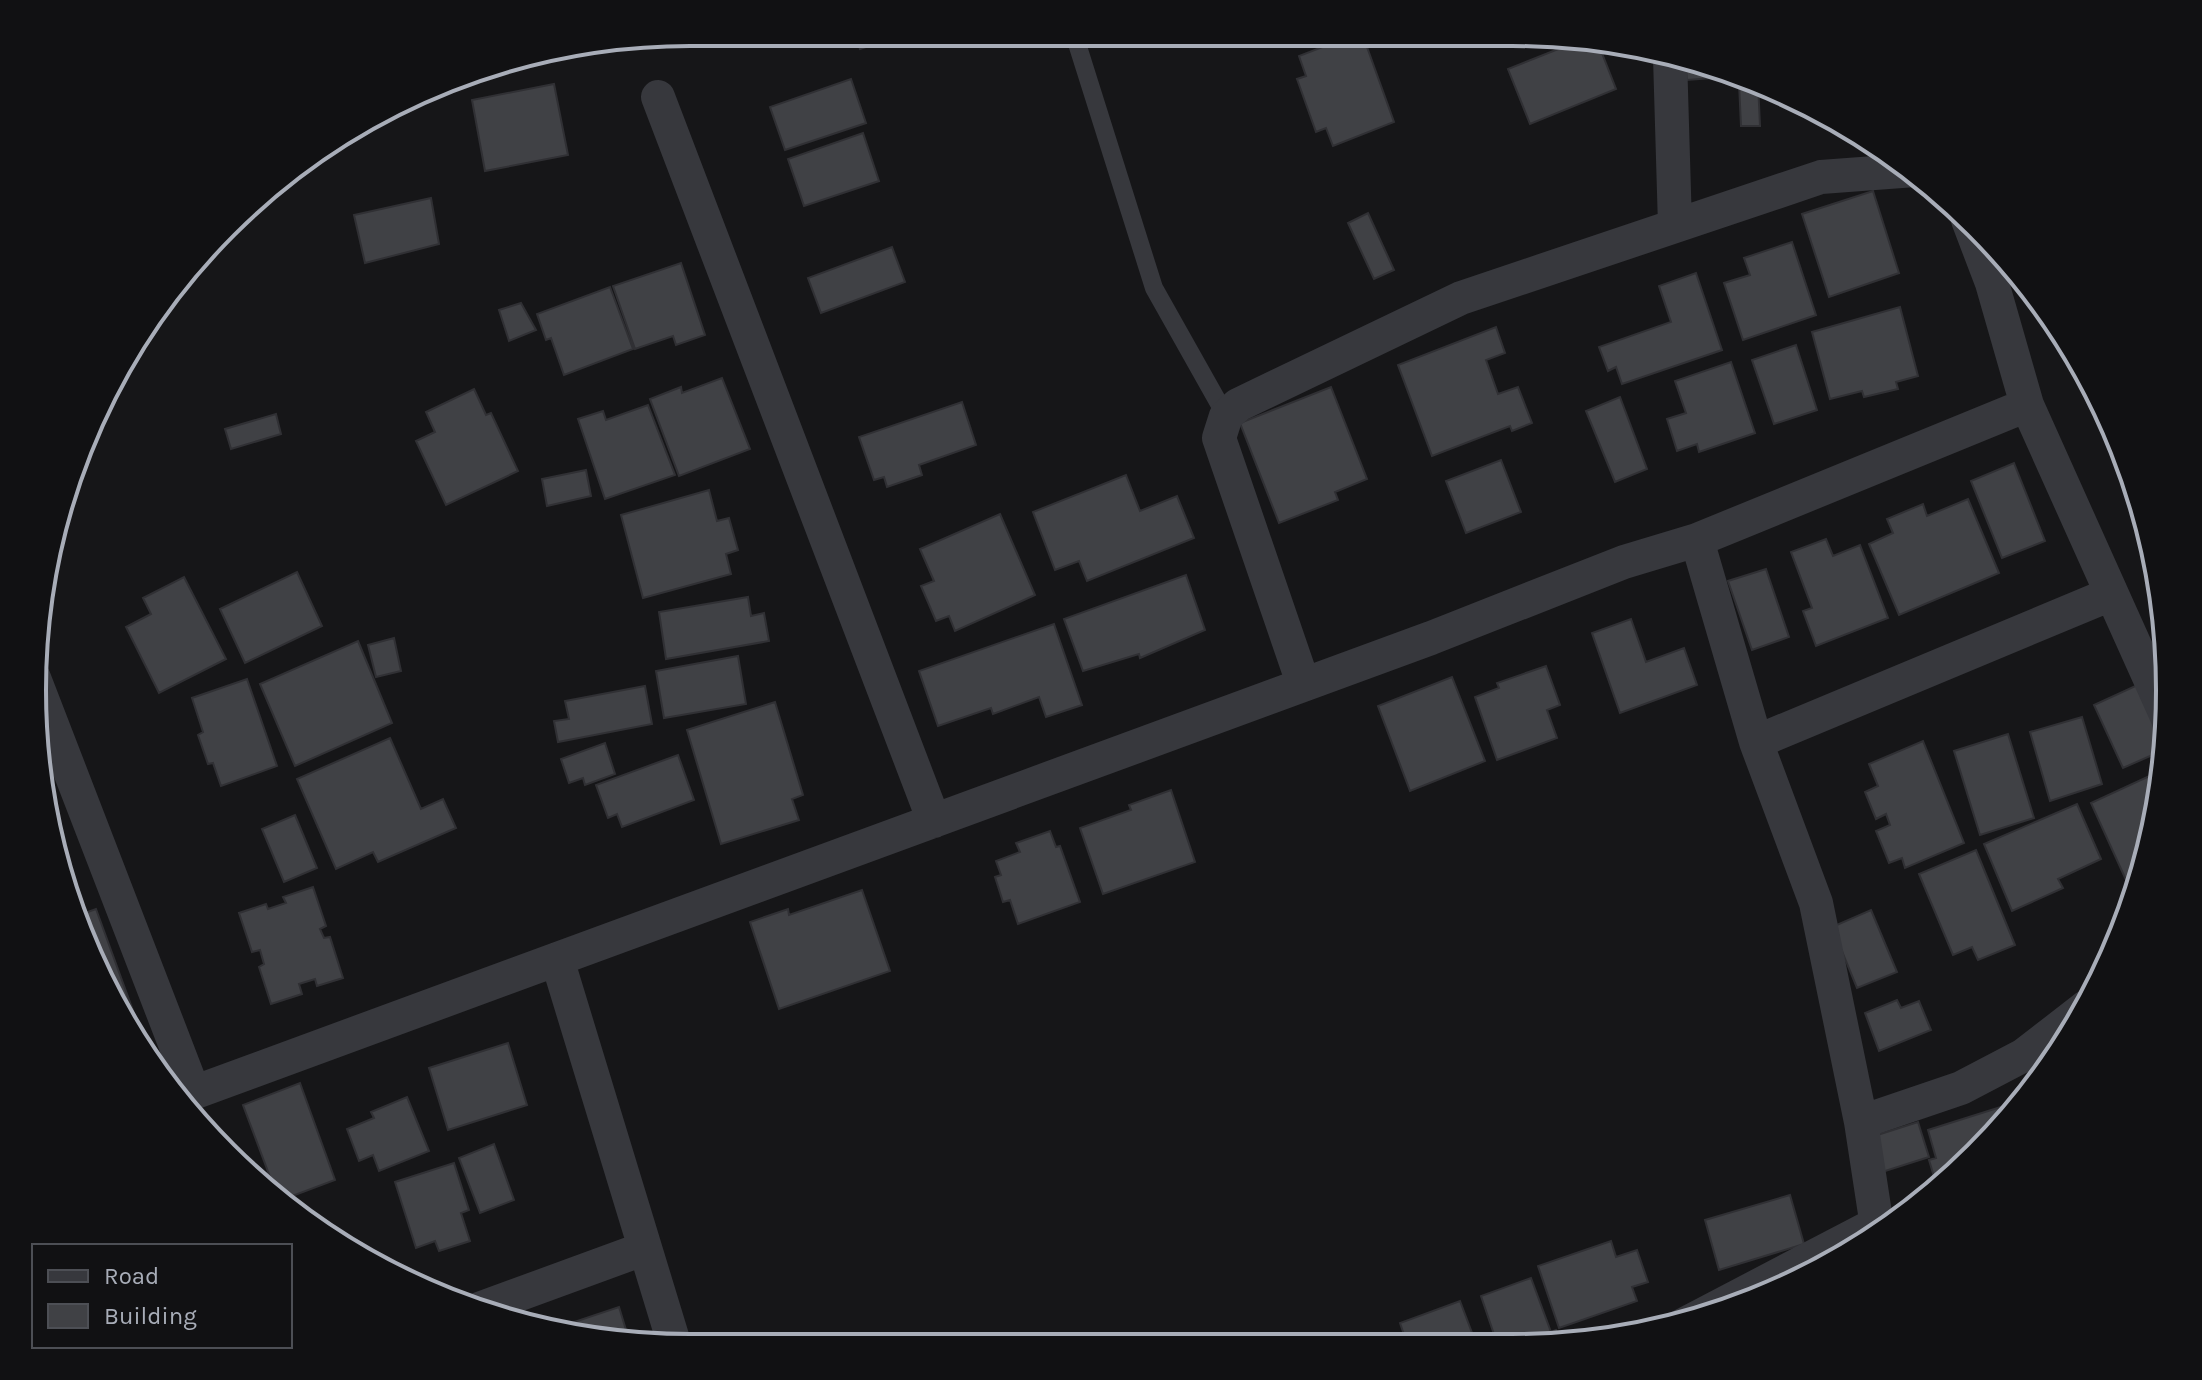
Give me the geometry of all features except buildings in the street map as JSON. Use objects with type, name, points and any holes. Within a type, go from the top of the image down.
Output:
[{"type":"street","points":[[1670,66],[1675,226]]},
{"type":"street","points":[[658,97],[934,821]]},
{"type":"street","points":[[1303,683],[1219,438],[1226,416],[1238,405],[1461,298],[1821,177],[1894,172]]},
{"type":"street","points":[[1978,246],[1992,283],[2027,405],[2156,693]]},
{"type":"street","points":[[189,1095],[1431,638],[1624,562],[1697,540],[2027,405]]},
{"type":"street","points":[[1697,540],[1756,742],[1816,903],[1861,1122],[1876,1221]]},
{"type":"street","points":[[1756,742],[2111,594]]},
{"type":"street","points":[[47,712],[187,1091]]},
{"type":"street","points":[[557,959],[671,1334]]},
{"type":"street","points":[[1861,1122],[1961,1088],[2024,1055],[2061,1026]]},
{"type":"street","points":[[494,1303],[643,1249]]},
{"type":"lane","points":[[1078,46],[1154,288],[1226,416]]}]
